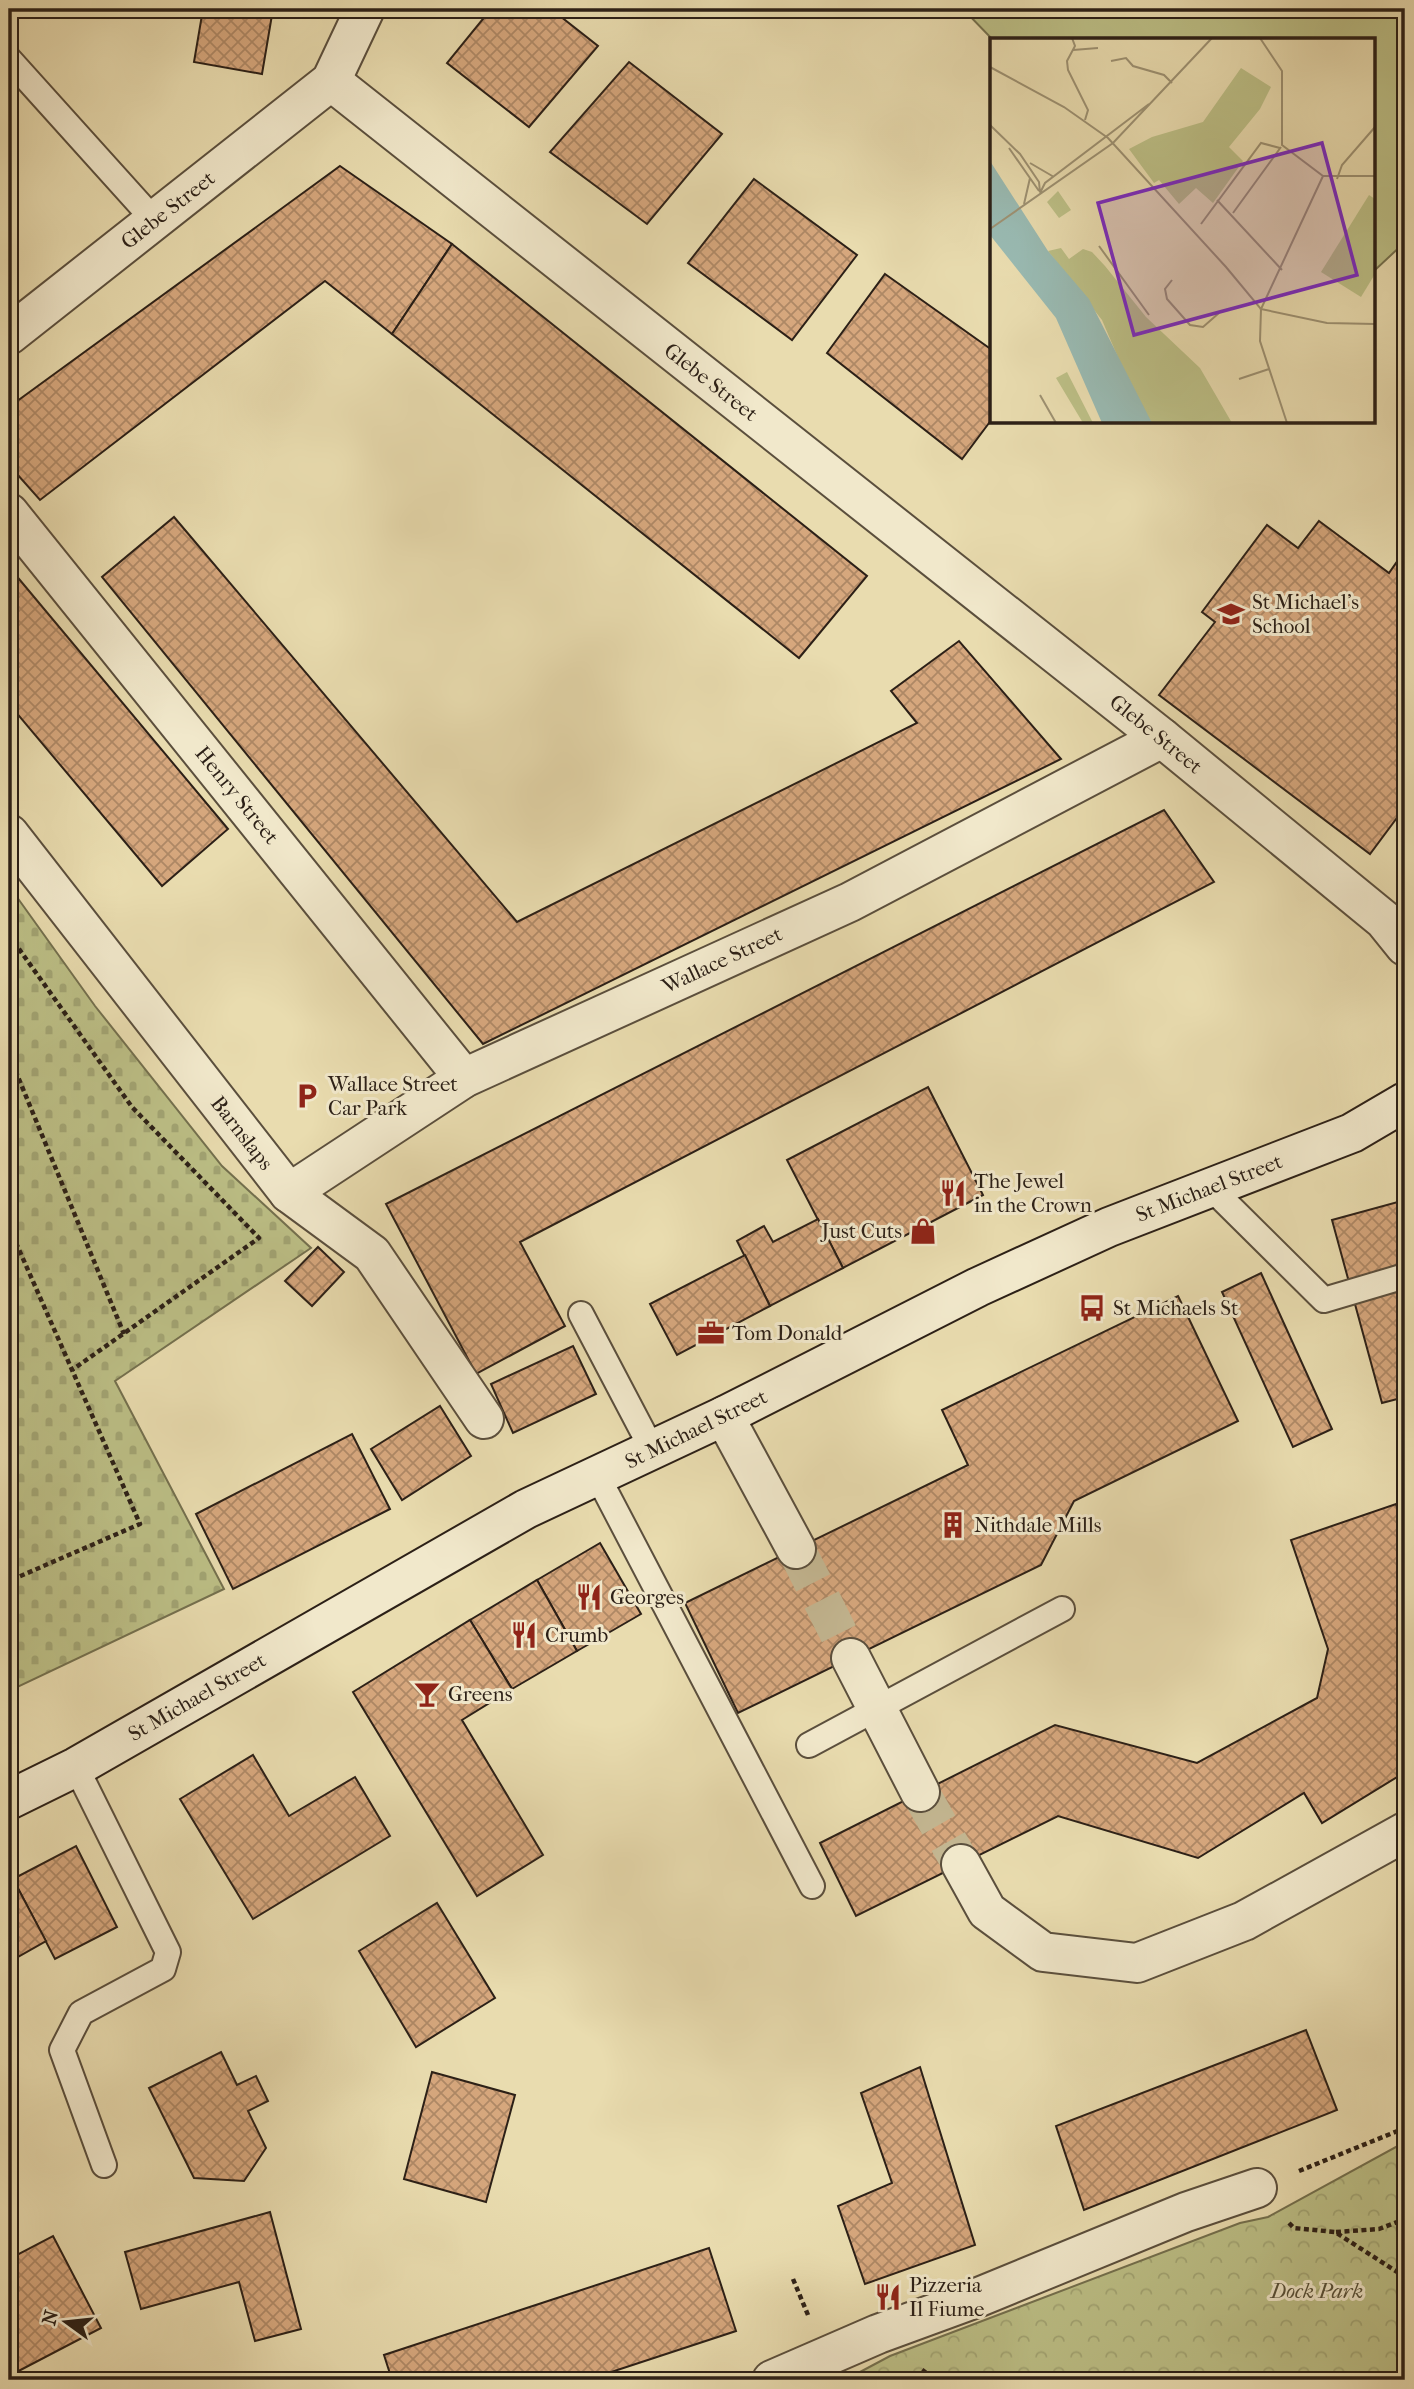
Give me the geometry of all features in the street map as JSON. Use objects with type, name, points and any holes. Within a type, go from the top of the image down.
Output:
[{"type":"street","points":[[331,81],[365,9]]},
{"type":"street","name":"Glebe Street","points":[[9,335],[331,81],[1162,738],[1384,920],[1405,946]]},
{"type":"street","name":"Henry Street","points":[[9,513],[464,1078]]},
{"type":"street","name":"Wallace Street","points":[[289,1193],[464,1078],[850,902],[1162,738]]},
{"type":"street","name":"Barnslaps","points":[[9,834],[289,1193],[372,1254],[484,1419]]},
{"type":"street","name":"St Michael Street","points":[[9,1800],[76,1767],[526,1509],[653,1451],[978,1287],[1109,1227],[1352,1133],[1405,1102]]},
{"type":"street","points":[[724,1416],[796,1549]]},
{"type":"street","points":[[851,1658],[920,1792]]},
{"type":"street","points":[[961,1864],[987,1911],[1043,1952],[1137,1963],[1244,1921],[1405,1832]]},
{"type":"street","points":[[772,2380],[878,2334],[979,2297],[1185,2212],[1257,2188]]},
{"type":"lane","points":[[9,59],[154,220]]},
{"type":"lane","points":[[1210,1186],[1324,1300],[1405,1276]]},
{"type":"lane","points":[[582,1314],[653,1451]]},
{"type":"lane","points":[[598,1477],[813,1886]]},
{"type":"lane","points":[[809,1745],[1062,1609]]},
{"type":"lane","points":[[76,1767],[168,1952],[163,1969],[81,2013],[62,2050],[104,2165]]},
{"type":"path","points":[[9,935],[132,1107],[260,1238],[72,1370]]},
{"type":"path","points":[[9,1055],[124,1334]]},
{"type":"path","points":[[9,1227],[140,1524],[9,1581]]},
{"type":"path","points":[[1405,2127],[1257,2188],[1294,2228],[1335,2232],[1379,2229],[1405,2220]]},
{"type":"path","points":[[1335,2232],[1405,2277]]},
{"type":"path","points":[[793,2279],[811,2325]]},
{"type":"green space","points":[[963,9],[1405,9],[1405,242],[1376,269],[1376,38],[991,38]]},
{"type":"green space","points":[[9,886],[95,1006],[222,1166],[311,1248],[115,1381],[224,1589],[9,1691]]},
{"type":"green space","name":"Dock Park","points":[[1405,2142],[1405,2380],[845,2380],[890,2356],[1240,2223],[1268,2217]]},
{"type":"building","points":[[203,9],[273,9],[262,74],[194,62]]},
{"type":"building","points":[[491,9],[551,9],[598,46],[529,127],[447,63]]},
{"type":"building","points":[[629,62],[722,134],[647,224],[550,152]]},
{"type":"building","points":[[340,166],[452,244],[392,334],[325,281],[40,500],[9,465],[9,407]]},
{"type":"building","points":[[754,179],[857,255],[792,340],[688,263]]},
{"type":"building","points":[[452,244],[867,576],[799,658],[392,334]]},
{"type":"building","points":[[885,274],[990,349],[990,422],[962,459],[827,353]]},
{"type":"building","points":[[174,517],[517,922],[917,723],[891,691],[959,641],[1061,759],[483,1044],[102,577]]},
{"type":"building","points":[[1319,521],[1389,573],[1405,550],[1405,807],[1370,854],[1159,695],[1215,622],[1202,612],[1267,525],[1298,548]]},
{"type":"building","points":[[9,567],[228,829],[162,886],[9,704]]},
{"type":"building","points":[[1164,810],[1214,882],[520,1242],[565,1326],[476,1374],[386,1204]]},
{"type":"building","points":[[928,1087],[983,1195],[843,1268],[787,1160]]},
{"type":"building","points":[[1405,1200],[1405,1397],[1382,1403],[1332,1220]]},
{"type":"building","points":[[818,1219],[843,1268],[770,1306],[737,1241],[764,1226],[773,1242]]},
{"type":"building","points":[[318,1247],[344,1272],[312,1306],[285,1281]]},
{"type":"building","points":[[745,1255],[770,1306],[677,1355],[650,1304]]},
{"type":"building","points":[[1261,1273],[1332,1429],[1293,1447],[1222,1292]]},
{"type":"building","name":"Nithdale Mills","points":[[1178,1296],[1238,1421],[1074,1501],[1041,1565],[738,1713],[685,1603],[968,1465],[942,1410]]},
{"type":"building","points":[[573,1346],[596,1394],[513,1433],[491,1384]]},
{"type":"building","points":[[440,1406],[471,1456],[402,1500],[371,1449]]},
{"type":"building","points":[[352,1434],[390,1509],[233,1589],[196,1514]]},
{"type":"building","points":[[1396,1504],[1405,1532],[1405,1764],[1402,1774],[1322,1823],[1304,1793],[1198,1858],[1058,1816],[856,1916],[820,1843],[1055,1725],[1197,1763],[1317,1698],[1328,1649],[1291,1540]]},
{"type":"building","name":"Georges","points":[[600,1543],[641,1614],[577,1651],[537,1580]]},
{"type":"building","name":"Crumb","points":[[537,1580],[577,1651],[512,1689],[470,1620]]},
{"type":"building","points":[[470,1620],[512,1689],[462,1720],[543,1855],[477,1896],[353,1692]]},
{"type":"building","points":[[253,1755],[289,1816],[355,1777],[390,1836],[253,1919],[180,1799]]},
{"type":"building","points":[[76,1846],[117,1927],[55,1959],[13,1879]]},
{"type":"building","points":[[13,1879],[46,1941],[9,1962],[9,1881]]},
{"type":"building","points":[[437,1903],[495,1998],[416,2047],[359,1951]]},
{"type":"building","points":[[1306,2030],[1337,2110],[1084,2210],[1056,2126]]},
{"type":"building","points":[[221,2052],[237,2085],[256,2076],[268,2101],[248,2111],[266,2148],[244,2181],[194,2178],[149,2088]]},
{"type":"building","points":[[920,2067],[975,2245],[865,2284],[838,2206],[892,2183],[861,2093]]},
{"type":"building","points":[[432,2072],[515,2095],[486,2202],[404,2179]]},
{"type":"building","points":[[270,2212],[301,2329],[255,2341],[239,2282],[141,2309],[125,2252]]},
{"type":"building","points":[[53,2236],[101,2328],[9,2376],[9,2259]]},
{"type":"building","points":[[709,2248],[736,2331],[587,2380],[392,2380],[384,2355]]},
{"type":"tunnel","points":[[796,1549],[851,1658]]},
{"type":"tunnel","points":[[920,1792],[961,1864]]},
{"type":"place","name":"St Michael's School","points":[[1231,614]]},
{"type":"place","name":"Wallace Street Car Park","points":[[307,1096]]},
{"type":"place","name":"The Jewel in the Crown","points":[[953,1193]]},
{"type":"place","name":"Just Cuts","points":[[923,1231]]},
{"type":"place","name":"St Michaels St","points":[[1092,1308]]},
{"type":"place","name":"Tom Donald","points":[[711,1333]]},
{"type":"place","name":"Nithdale Mills","points":[[953,1525]]},
{"type":"place","name":"Georges","points":[[589,1597]]},
{"type":"place","name":"Crumb","points":[[524,1635]]},
{"type":"place","name":"Greens","points":[[427,1694]]},
{"type":"place","name":"Pizzeria Il Fiume","points":[[888,2297]]}]
